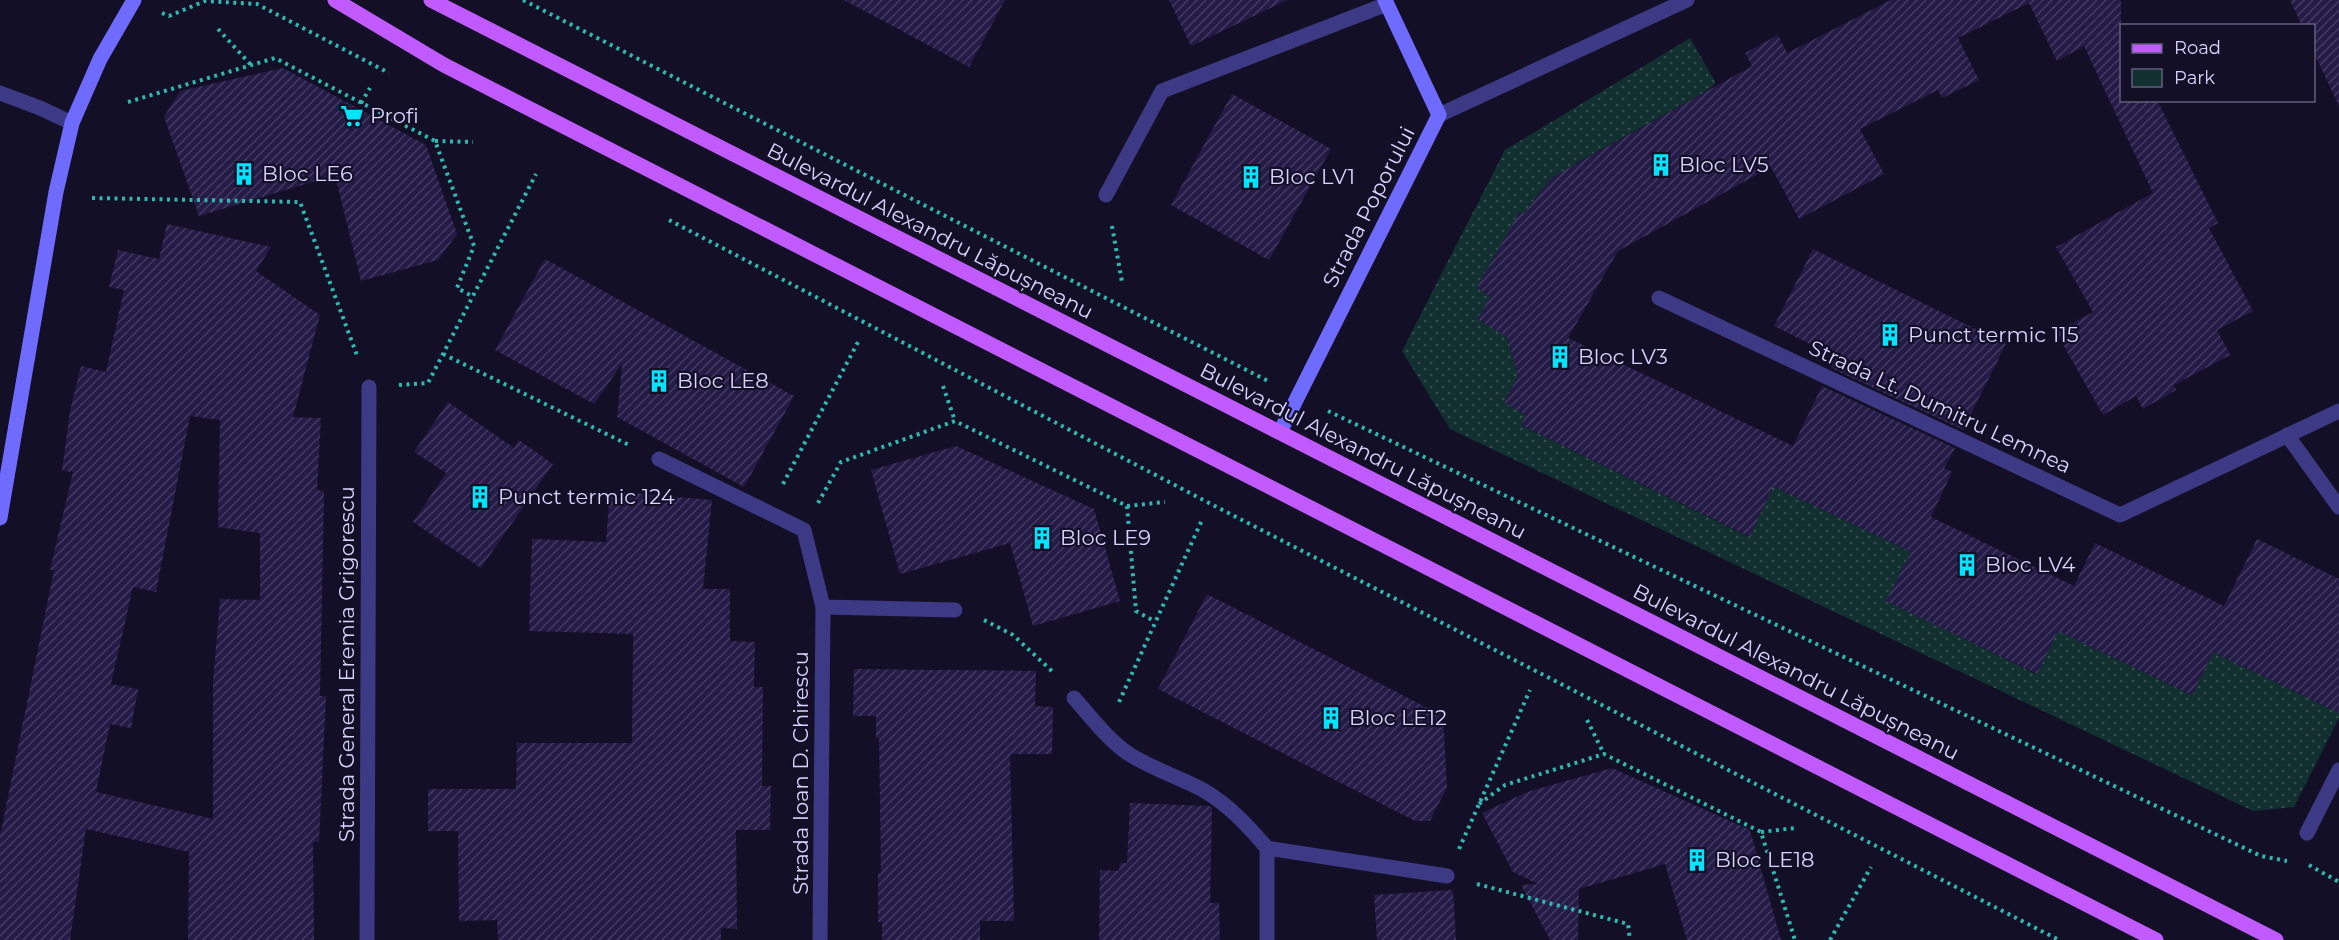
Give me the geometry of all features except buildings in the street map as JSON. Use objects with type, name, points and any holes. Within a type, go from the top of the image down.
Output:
[{"type":"main road","points":[[335,0],[455,70],[2156,940]]},
{"type":"main road","name":"Bulevardul Alexandru Lăpușneanu","points":[[431,0],[2164,885],[2276,940]]},
{"type":"street","points":[[0,518],[56,192],[72,123],[100,59],[134,0]]},
{"type":"street","points":[[1439,115],[1687,0]]},
{"type":"street","points":[[1106,195],[1162,91],[1386,2]]},
{"type":"street","name":"Strada Poporului","points":[[1280,432],[1439,115],[1386,2]]},
{"type":"street","points":[[0,93],[72,123]]},
{"type":"street","name":"Strada Lt. Dumitru Lemnea","points":[[1659,298],[2120,515],[2287,435]]},
{"type":"street","name":"Strada General Eremia Grigorescu","points":[[367,940],[369,387]]},
{"type":"street","points":[[2339,411],[2287,435],[2339,507]]},
{"type":"street","points":[[659,459],[804,530]]},
{"type":"street","name":"Strada Ioan D. Chirescu","points":[[804,530],[823,607],[820,940]]},
{"type":"street","points":[[823,607],[955,610]]},
{"type":"street","points":[[1074,698],[1126,752],[1221,802],[1241,818],[1267,848],[1447,876]]},
{"type":"street","points":[[2307,833],[2339,770]]},
{"type":"street","points":[[1267,848],[1267,940]]},
{"type":"path","points":[[523,0],[1188,339]]},
{"type":"path","points":[[168,16],[205,1],[257,4],[394,76]]},
{"type":"path","points":[[218,29],[251,65]]},
{"type":"path","points":[[128,102],[275,58],[435,141],[473,142]]},
{"type":"path","points":[[362,103],[369,88]]},
{"type":"path","points":[[435,141],[474,246],[457,288],[472,296]]},
{"type":"path","points":[[92,198],[300,202],[369,387],[428,383],[536,174]]},
{"type":"path","points":[[1106,195],[1122,282]]},
{"type":"path","points":[[659,215],[1209,502],[2059,940]]},
{"type":"path","points":[[768,513],[858,342]]},
{"type":"path","points":[[443,354],[659,459]]},
{"type":"path","points":[[943,386],[955,421],[1127,506],[1165,502]]},
{"type":"path","points":[[804,530],[841,462],[955,421]]},
{"type":"path","points":[[1377,435],[2261,856],[2295,862]]},
{"type":"path","points":[[1127,506],[1136,611],[1154,621]]},
{"type":"path","points":[[1106,733],[1154,621],[1202,520]]},
{"type":"path","points":[[955,610],[984,620],[1013,635],[1050,667],[1074,698]]},
{"type":"path","points":[[1530,690],[1447,876],[1628,924],[1630,940]]},
{"type":"path","points":[[1587,720],[1604,754],[1761,832],[1795,828]]},
{"type":"path","points":[[1479,804],[1504,785],[1604,754]]},
{"type":"path","points":[[1761,832],[1795,940]]},
{"type":"path","points":[[2307,864],[2339,882]]},
{"type":"path","points":[[1830,940],[1871,867]]},
{"type":"green space","points":[[1690,38],[1716,83],[1705,92],[1575,164],[1594,200],[1543,188],[1524,214],[1520,212],[1477,287],[1490,297],[1507,337],[1518,376],[1504,402],[1526,415],[1521,425],[1749,537],[1773,486],[1911,552],[1887,601],[2036,674],[2058,631],[2192,695],[2213,652],[2339,713],[2339,718],[2294,807],[2253,811],[1450,429],[1402,351],[1505,150]]},
{"type":"place","name":"Profi","points":[[352,116]]},
{"type":"place","name":"Bloc LV5","points":[[1661,165]]},
{"type":"place","name":"Bloc LE6","points":[[244,174]]},
{"type":"place","name":"Bloc LV1","points":[[1251,177]]},
{"type":"place","name":"Punct termic 115","points":[[1890,335]]},
{"type":"place","name":"Bloc LV3","points":[[1560,357]]},
{"type":"place","name":"Bloc LE8","points":[[659,381]]},
{"type":"place","name":"Punct termic 124","points":[[480,497]]},
{"type":"place","name":"Bloc LE9","points":[[1042,538]]},
{"type":"place","name":"Bloc LV4","points":[[1967,565]]},
{"type":"place","name":"Bloc LE12","points":[[1331,718]]},
{"type":"place","name":"Bloc LE18","points":[[1697,860]]}]
